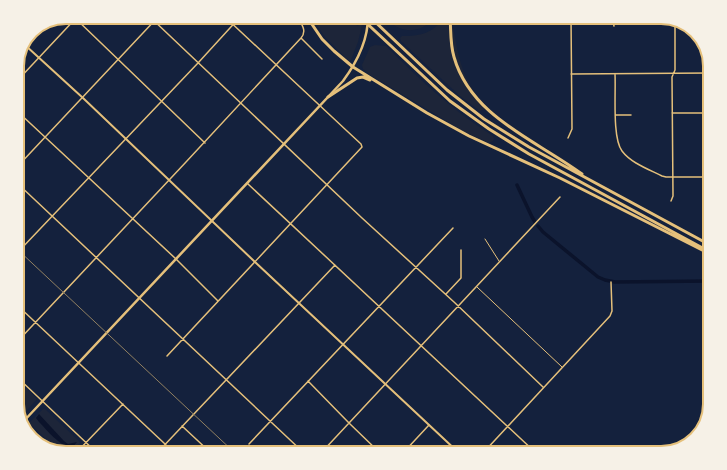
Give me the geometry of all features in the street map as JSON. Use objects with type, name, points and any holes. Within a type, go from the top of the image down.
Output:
[{"type":"highway","points":[[312,24],[322,39],[353,67],[375,82],[463,133],[560,178],[703,250]]},
{"type":"highway","points":[[368,24],[450,101],[489,130],[529,154],[703,249]]},
{"type":"highway","points":[[377,24],[447,90],[484,120],[529,147],[703,241]]},
{"type":"highway","points":[[451,24],[454,56],[460,74],[473,94],[510,128],[573,167],[590,180]]},
{"type":"highway","points":[[328,97],[357,78],[363,78],[375,82]]},
{"type":"main road","points":[[27,418],[343,81],[353,67],[364,41],[368,24]]},
{"type":"street","points":[[24,74],[70,24]]},
{"type":"street","points":[[81,24],[205,143]]},
{"type":"street","points":[[24,160],[152,24]]},
{"type":"street","points":[[156,24],[544,387]]},
{"type":"street","points":[[24,248],[162,102],[233,24],[362,147],[167,356]]},
{"type":"street","points":[[24,334],[205,143],[301,38],[304,34],[301,24]]},
{"type":"street","points":[[568,138],[572,130],[572,24]]},
{"type":"street","points":[[671,201],[673,177],[672,77],[675,70],[675,26]]},
{"type":"street","points":[[301,38],[322,59]]},
{"type":"street","points":[[28,48],[452,446]]},
{"type":"street","points":[[571,74],[703,73]]},
{"type":"street","points":[[615,74],[616,136],[622,151],[630,158],[662,176],[703,177]]},
{"type":"street","points":[[672,113],[703,113]]},
{"type":"street","points":[[616,115],[631,115]]},
{"type":"street","points":[[24,118],[176,259],[218,301]]},
{"type":"street","points":[[247,183],[528,446]]},
{"type":"street","points":[[24,189],[297,446]]},
{"type":"street","points":[[328,446],[560,197]]},
{"type":"street","points":[[249,444],[453,228]]},
{"type":"street","points":[[446,294],[461,278],[461,250]]},
{"type":"street","points":[[24,312],[165,444],[298,302],[335,265]]},
{"type":"street","points":[[489,446],[610,316],[612,311],[612,282]]},
{"type":"street","points":[[308,381],[373,446]]},
{"type":"street","points":[[24,383],[90,446]]},
{"type":"street","points":[[82,446],[123,404]]},
{"type":"street","points":[[410,446],[429,425]]},
{"type":"street","points":[[182,426],[203,446]]},
{"type":"lane","points":[[485,239],[500,262]]},
{"type":"lane","points":[[476,287],[563,367]]},
{"type":"shaded area","points":[[316,24],[362,25],[358,42],[351,60],[348,60],[325,37]]},
{"type":"shaded area","points":[[393,24],[427,24],[416,30],[403,29]]},
{"type":"shaded area","points":[[438,24],[452,24],[463,70],[470,85],[485,109],[480,111],[460,96],[401,41],[400,38],[402,36],[426,33]]},
{"type":"shaded area","points":[[375,45],[386,46],[437,94],[464,116],[493,136],[493,141],[489,143],[463,131],[370,75],[363,69],[362,65],[370,47]]},
{"type":"shaded area","points":[[24,386],[37,399],[25,412]]},
{"type":"shaded area","points":[[43,409],[45,409],[80,443],[77,446],[53,444],[29,423]]},
{"type":"shaded area","points":[[39,414],[68,444],[77,442],[74,446],[62,444],[36,418]]},
{"type":"waterway","points":[[517,185],[535,222]]},
{"type":"waterway","points":[[538,226],[543,232],[598,277],[605,280],[615,282],[703,281]]},
{"type":"railway","points":[[24,256],[228,446]]}]
